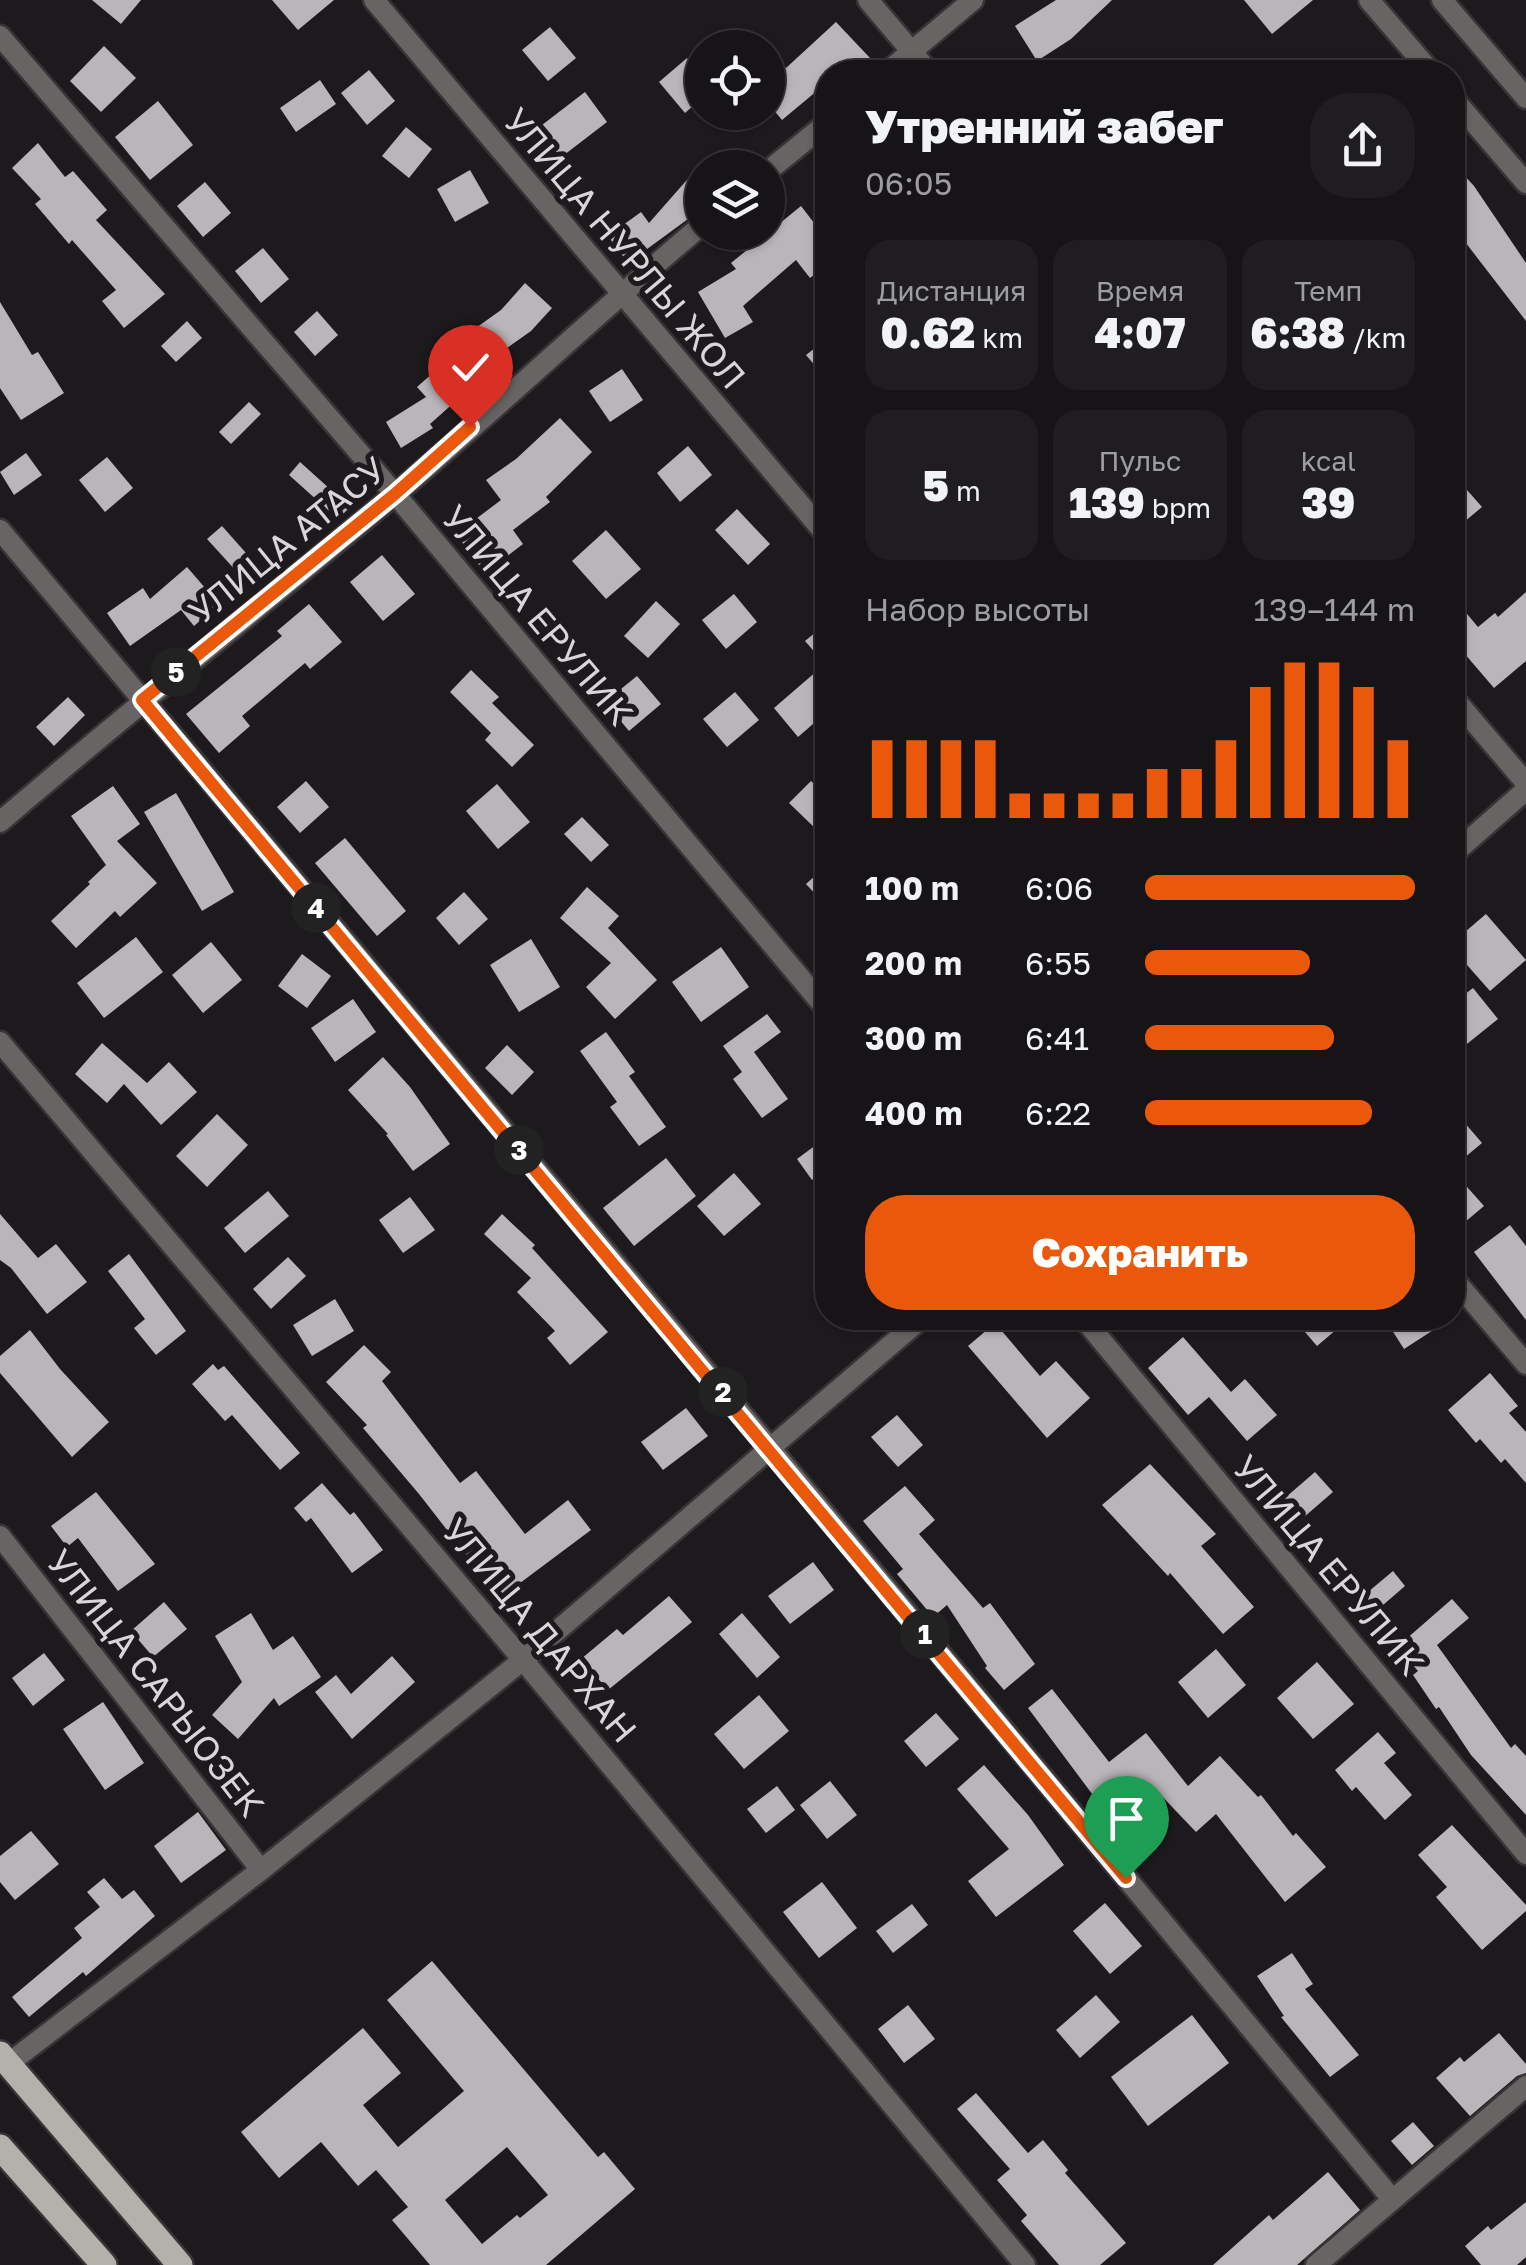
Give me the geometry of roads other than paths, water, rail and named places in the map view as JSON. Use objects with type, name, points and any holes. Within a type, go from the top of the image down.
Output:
[{"type":"main road","points":[[4,2059],[180,2265]]},
{"type":"main road","points":[[0,2147],[104,2265]]},
{"type":"street","name":"УЛИЦА НУРЛЫ ЖОЛ","points":[[374,0],[815,522]]},
{"type":"street","points":[[868,0],[919,60]]},
{"type":"street","points":[[902,60],[973,0]]},
{"type":"street","points":[[1369,0],[1421,60]]},
{"type":"street","points":[[1442,0],[1526,98]]},
{"type":"street","name":"УЛИЦА ЕРУЛИК","points":[[0,36],[395,494],[815,995]]},
{"type":"street","points":[[1465,113],[1526,183]]},
{"type":"street","points":[[785,157],[815,133]]},
{"type":"street","name":"УЛИЦА АТАСУ","points":[[0,822],[142,700],[395,494],[685,239]]},
{"type":"street","points":[[0,530],[771,1449],[1392,2198]]},
{"type":"street","points":[[1465,712],[1526,786],[1465,843]]},
{"type":"street","name":"УЛИЦА ДАРХАН","points":[[0,1042],[523,1660],[1025,2265]]},
{"type":"street","points":[[1465,1291],[1526,1364]]},
{"type":"street","points":[[4,2059],[261,1870],[523,1660],[908,1330]]},
{"type":"street","name":"УЛИЦА ЕРУЛИК","points":[[1093,1330],[1526,1854]]},
{"type":"street","name":"УЛИЦА САРЫОЗЕК","points":[[0,1536],[261,1870]]},
{"type":"street","points":[[1316,2265],[1526,2086]]}]
